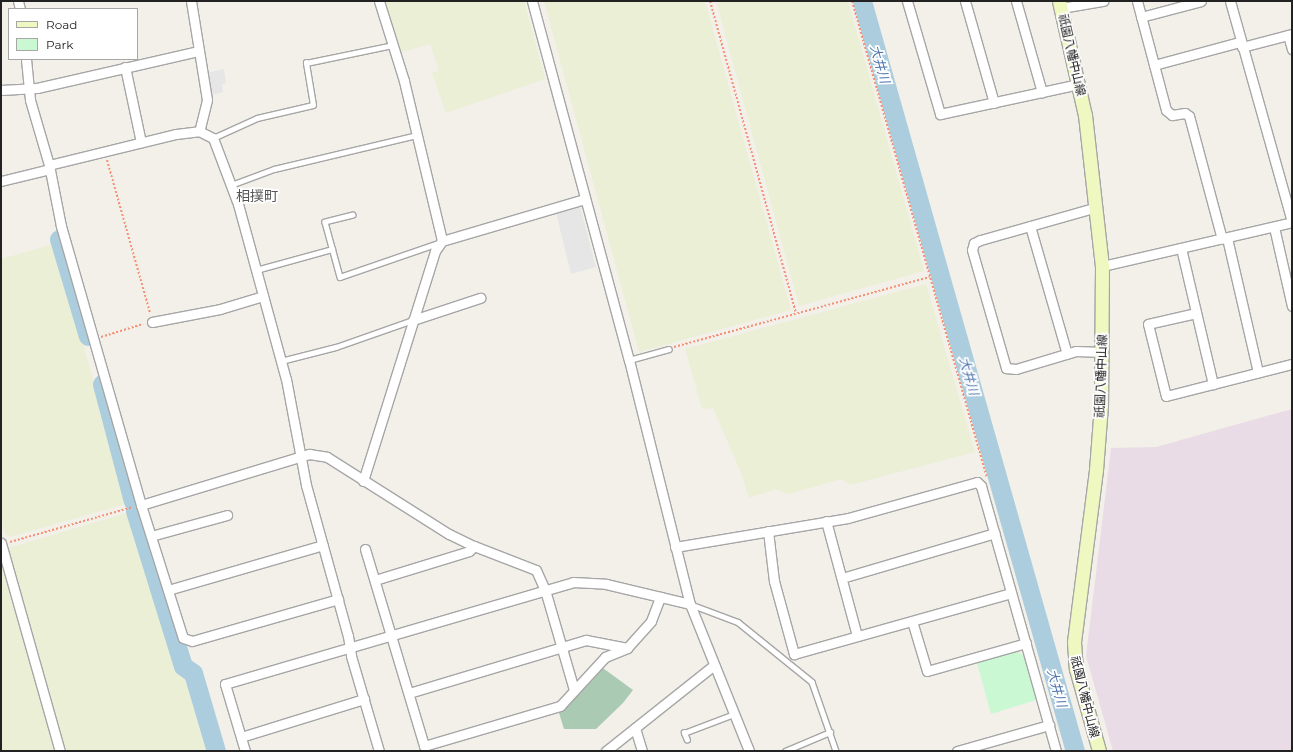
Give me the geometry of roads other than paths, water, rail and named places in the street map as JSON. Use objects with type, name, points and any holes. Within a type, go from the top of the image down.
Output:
[{"type":"main road","name":"祇園八幡中山線","points":[[1060,5],[1079,84],[1097,207],[1102,266],[1103,352],[1096,470],[1074,642],[1076,670],[1099,751]]},
{"type":"street","points":[[191,1],[207,100],[199,131]]},
{"type":"street","points":[[379,1],[393,45],[417,135],[442,242]]},
{"type":"street","points":[[532,1],[629,360],[690,604],[749,751]]},
{"type":"street","points":[[907,1],[940,114],[1079,84]]},
{"type":"street","points":[[965,1],[994,103]]},
{"type":"street","points":[[1016,1],[1042,92]]},
{"type":"street","points":[[1060,5],[1103,1]]},
{"type":"street","points":[[1137,1],[1166,110],[1172,115],[1185,113],[1189,116],[1224,238],[1258,372]]},
{"type":"street","points":[[1141,16],[1201,1]]},
{"type":"street","points":[[1102,266],[1292,222],[1230,1]]},
{"type":"street","points":[[1154,65],[1290,34],[1292,49]]},
{"type":"street","points":[[1,90],[28,88],[199,51]]},
{"type":"street","points":[[26,60],[28,88],[49,167],[61,226],[95,339],[141,505],[184,638],[189,641],[338,599]]},
{"type":"street","points":[[125,67],[141,142]]},
{"type":"street","points":[[1,181],[141,142],[199,131],[213,138],[230,185],[256,270],[281,361],[300,457],[364,700],[379,751]]},
{"type":"street","points":[[363,481],[435,251],[442,242],[585,199]]},
{"type":"street","points":[[1097,207],[980,240],[972,247],[1005,366],[1009,370],[1067,354],[1103,352]]},
{"type":"street","points":[[1030,226],[1067,354]]},
{"type":"street","points":[[1274,227],[1292,306]]},
{"type":"street","points":[[1181,248],[1213,384]]},
{"type":"street","points":[[152,322],[220,309],[263,296]]},
{"type":"street","points":[[413,320],[480,298]]},
{"type":"street","points":[[1196,313],[1148,324],[1166,396],[1292,364]]},
{"type":"street","points":[[141,505],[300,457],[321,454],[428,522],[474,546],[530,567],[540,575],[574,690]]},
{"type":"street","points":[[675,547],[848,518],[974,481],[981,486],[1056,751]]},
{"type":"street","points":[[151,536],[227,515]]},
{"type":"street","points":[[826,521],[857,636]]},
{"type":"street","points":[[768,531],[774,581],[794,654],[1011,593]]},
{"type":"street","points":[[842,578],[995,533]]},
{"type":"street","points":[[1,543],[60,751]]},
{"type":"street","points":[[168,590],[323,545]]},
{"type":"street","points":[[374,580],[469,551],[474,546]]},
{"type":"street","points":[[365,549],[424,746],[560,706],[605,657],[628,648],[651,621],[660,597]]},
{"type":"street","points":[[245,751],[225,684],[391,634],[574,582],[592,582],[690,604]]},
{"type":"street","points":[[912,621],[927,671],[1026,643]]},
{"type":"street","points":[[409,693],[586,640],[628,648]]},
{"type":"street","points":[[606,751],[714,664]]},
{"type":"street","points":[[240,737],[364,700]]},
{"type":"street","points":[[957,751],[1049,725]]},
{"type":"street","points":[[635,728],[642,751]]},
{"type":"lane","points":[[213,138],[257,118],[313,105],[306,63],[393,45]]},
{"type":"lane","points":[[230,185],[274,169],[417,135]]},
{"type":"lane","points":[[353,214],[325,222],[340,277],[442,242]]},
{"type":"lane","points":[[256,270],[332,249]]},
{"type":"lane","points":[[281,361],[336,347],[413,320]]},
{"type":"lane","points":[[629,360],[669,349]]},
{"type":"lane","points":[[690,604],[738,622],[812,682],[836,751]]},
{"type":"lane","points":[[788,662],[794,654]]},
{"type":"lane","points":[[687,740],[684,733],[734,714]]},
{"type":"lane","points":[[785,751],[830,732]]},
{"type":"waterway","name":"大井川","points":[[862,1],[1075,751]]},
{"type":"waterway","points":[[59,239],[88,336]]},
{"type":"waterway","points":[[102,384],[133,501]]},
{"type":"waterway","points":[[135,511],[183,666],[193,673],[216,751]]},
{"type":"district","name":"相撲町","points":[[257,196]]}]
